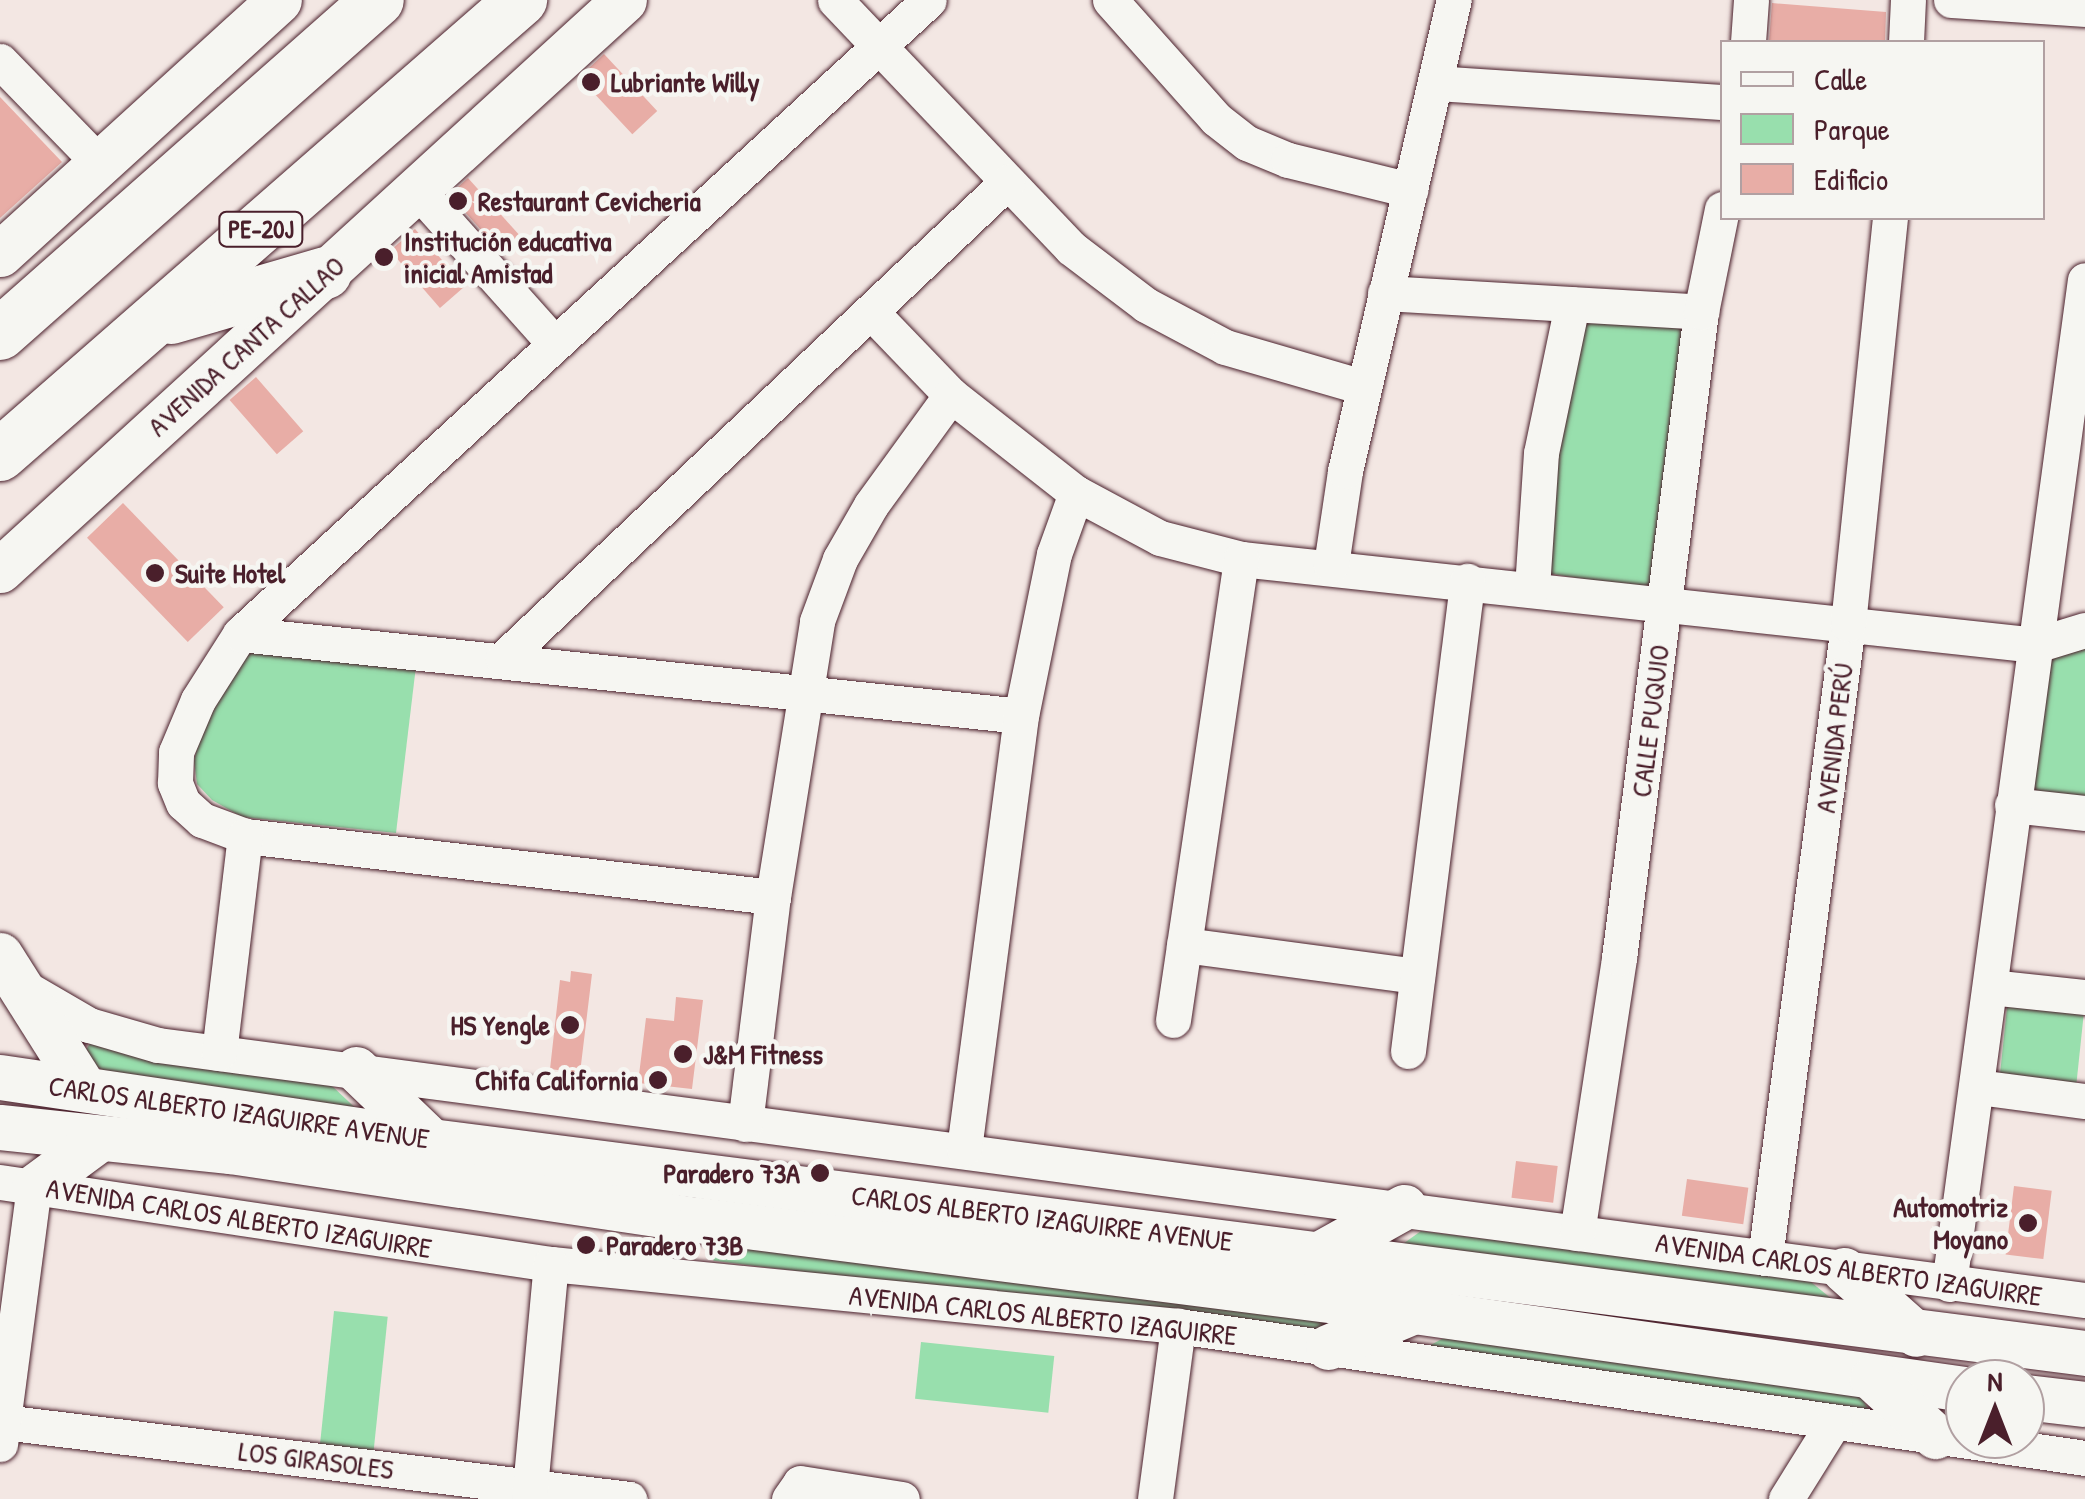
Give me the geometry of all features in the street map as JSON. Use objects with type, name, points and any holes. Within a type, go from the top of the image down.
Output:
[{"type":"highway","points":[[0,334],[378,0]]},
{"type":"highway","name":"PE-20J","points":[[0,456],[521,0]]},
{"type":"highway","points":[[155,323],[326,273]]},
{"type":"main road","points":[[0,254],[279,0]]},
{"type":"main road","name":"AVENIDA CANTA CALLAO","points":[[4,572],[624,0]]},
{"type":"main road","points":[[10,970],[84,1088]]},
{"type":"main road","points":[[356,1069],[431,1140]]},
{"type":"main road","name":"CARLOS ALBERTO IZAGUIRRE AVENUE","points":[[0,1077],[84,1088],[232,1131],[961,1254],[1414,1311],[1945,1387]]},
{"type":"main road","name":"CARLOS ALBERTO IZAGUIRRE AVENUE","points":[[0,1127],[98,1140],[232,1131],[431,1140],[2085,1354]]},
{"type":"main road","points":[[17,1185],[98,1140]]},
{"type":"main road","points":[[1321,1253],[1404,1207]]},
{"type":"main road","points":[[961,1254],[955,1242],[955,1225],[978,1210]]},
{"type":"main road","points":[[1844,1270],[1916,1334]]},
{"type":"main road","points":[[1328,1347],[1414,1311]]},
{"type":"main road","points":[[1872,1378],[1935,1436]]},
{"type":"main road","points":[[2045,1399],[2085,1404]]},
{"type":"street","points":[[834,0],[1071,248],[1146,305],[1225,346],[1363,387]]},
{"type":"street","points":[[773,897],[245,836],[202,820],[183,803],[175,783],[176,752],[198,700],[240,634],[928,0]]},
{"type":"street","points":[[1110,0],[1216,119],[1247,143],[1288,160],[1410,190]]},
{"type":"street","points":[[1331,565],[1363,387],[1454,0]]},
{"type":"street","points":[[1748,40],[1751,0]]},
{"type":"street","points":[[1906,40],[1908,0]]},
{"type":"street","points":[[1951,0],[2085,8]]},
{"type":"street","points":[[0,60],[101,164]]},
{"type":"street","points":[[1436,83],[1720,102]]},
{"type":"street","points":[[503,660],[873,314],[1007,182]]},
{"type":"street","points":[[418,191],[553,342]]},
{"type":"street","name":"CALLE PUQUIO","points":[[1577,1233],[1619,958],[1701,312],[1720,219]]},
{"type":"street","name":"AVENIDA PERÚ","points":[[1765,1258],[1848,624],[1890,220]]},
{"type":"street","points":[[1949,1284],[1978,1087],[2012,805],[2076,418],[2085,280]]},
{"type":"street","points":[[1385,292],[1701,312]]},
{"type":"street","points":[[1532,588],[1541,453],[1572,304]]},
{"type":"street","points":[[873,314],[951,395],[1076,493],[1160,538],[1241,559],[1331,565],[2036,645],[2085,630]]},
{"type":"street","points":[[745,1124],[773,897],[817,621],[840,559],[871,506],[951,395]]},
{"type":"street","points":[[964,1150],[1021,716],[1054,554],[1076,493]]},
{"type":"street","points":[[1173,1020],[1241,559]]},
{"type":"street","points":[[1408,1051],[1467,580]]},
{"type":"street","points":[[240,634],[1021,716]]},
{"type":"street","points":[[2012,805],[2085,813]]},
{"type":"street","points":[[219,1053],[245,836]]},
{"type":"street","points":[[1184,946],[1417,976]]},
{"type":"street","name":"AVENIDA CARLOS ALBERTO IZAGUIRRE","points":[[10,970],[89,1025],[158,1044],[2085,1300]]},
{"type":"street","points":[[1990,987],[2085,997]]},
{"type":"street","points":[[1978,1087],[2085,1100]]},
{"type":"street","points":[[1,1433],[17,1185]]},
{"type":"street","name":"AVENIDA CARLOS ALBERTO IZAGUIRRE","points":[[17,1185],[551,1264],[1178,1326],[2085,1458]]},
{"type":"street","points":[[529,1493],[551,1264]]},
{"type":"street","points":[[1154,1499],[1178,1326]]},
{"type":"street","points":[[1786,1499],[1834,1422]]},
{"type":"street","name":"LOS GIRASOLES","points":[[1,1433],[529,1493],[628,1499]]},
{"type":"street","points":[[794,1491],[902,1499]]},
{"type":"green space","points":[[1579,320],[1687,328],[1657,591],[1534,571]]},
{"type":"green space","points":[[2085,639],[2085,800],[2034,795],[2044,654]]},
{"type":"green space","points":[[244,652],[416,666],[396,833],[242,817],[212,800],[197,784],[194,761],[200,736]]},
{"type":"green space","points":[[2008,998],[2085,1006],[2076,1087],[2000,1079]]},
{"type":"green space","points":[[94,1037],[330,1084],[366,1118],[146,1094],[81,1058]]},
{"type":"green space","points":[[1421,1231],[1806,1278],[1843,1308],[1400,1246]]},
{"type":"green space","points":[[716,1239],[1377,1320],[1374,1342],[713,1261]]},
{"type":"green space","points":[[334,1311],[388,1317],[373,1452],[320,1446]]},
{"type":"green space","points":[[1453,1333],[1855,1388],[1871,1413],[1425,1348]]},
{"type":"green space","points":[[921,1342],[1054,1356],[1048,1413],[915,1399]]},
{"type":"building","points":[[1772,3],[1886,12],[1885,40],[1769,40]]},
{"type":"building","points":[[604,54],[657,111],[632,134],[579,77]]},
{"type":"building","points":[[0,97],[62,162],[0,218]]},
{"type":"building","points":[[468,178],[520,235],[501,252],[449,195]]},
{"type":"building","points":[[415,229],[465,286],[440,308],[390,251]]},
{"type":"building","points":[[256,377],[303,431],[277,454],[230,400]]},
{"type":"building","name":"Suite Hotel","points":[[123,503],[224,607],[188,642],[87,538]]},
{"type":"building","name":"HS Yengle","points":[[571,971],[592,974],[580,1073],[550,1069],[560,980],[570,982]]},
{"type":"building","points":[[676,997],[703,1000],[692,1089],[638,1083],[646,1018],[674,1021]]},
{"type":"building","points":[[1516,1161],[1558,1166],[1553,1203],[1511,1198]]},
{"type":"building","points":[[1687,1179],[1748,1188],[1743,1224],[1682,1216]]},
{"type":"building","name":"Automotriz Moyano","points":[[2014,1186],[2052,1191],[2043,1259],[2006,1254]]},
{"type":"place","name":"Lubriante Willy","points":[[591,82]]},
{"type":"place","name":"Restaurant Cevicheria","points":[[458,201]]},
{"type":"place","name":"Institución educativa inicial Amistad","points":[[384,257]]},
{"type":"place","name":"Suite Hotel","points":[[155,573]]},
{"type":"place","name":"HS Yengle","points":[[570,1025]]},
{"type":"place","name":"J&M Fitness","points":[[683,1054]]},
{"type":"place","name":"Chifa California","points":[[658,1080]]},
{"type":"place","name":"Paradero 73A","points":[[820,1173]]},
{"type":"place","name":"Automotriz Moyano","points":[[2028,1223]]},
{"type":"place","name":"Paradero 73B","points":[[586,1245]]}]
